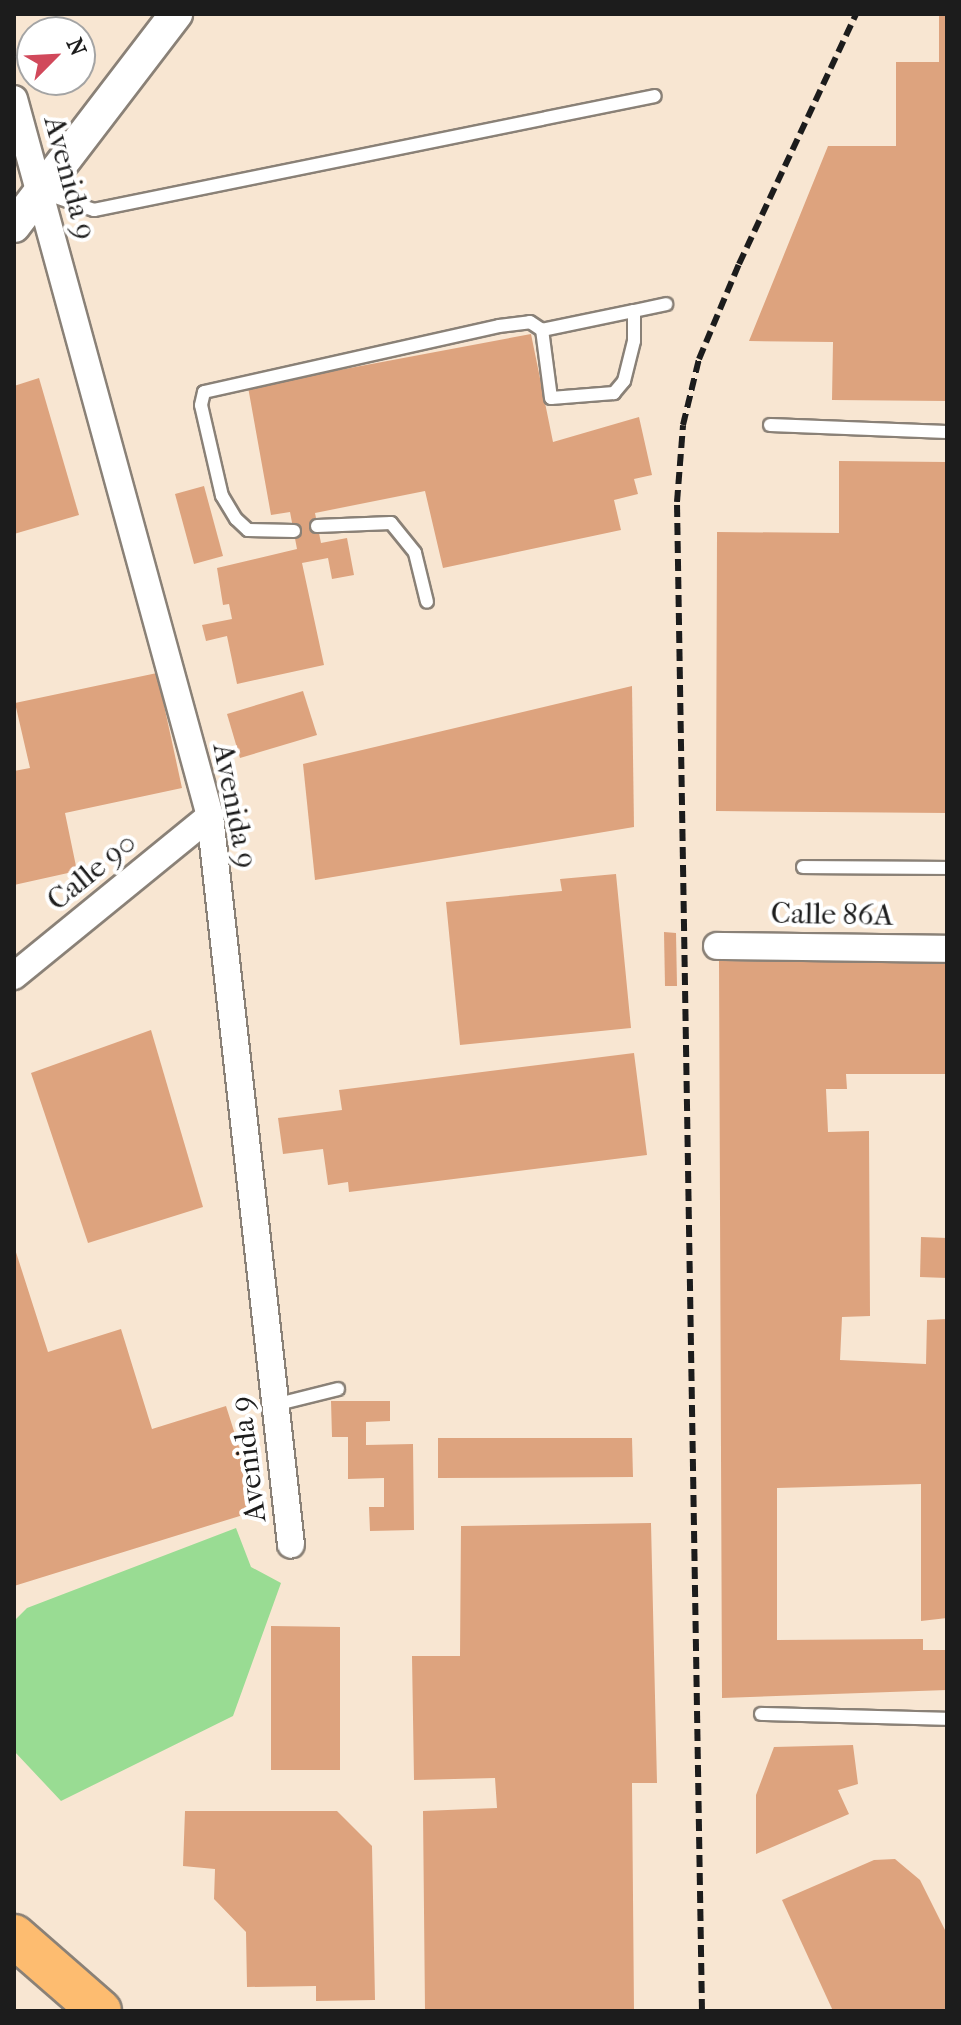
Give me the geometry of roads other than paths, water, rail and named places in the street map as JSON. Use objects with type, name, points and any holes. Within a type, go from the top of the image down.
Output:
[{"type":"highway","points":[[14,1936],[100,2011]]},
{"type":"highway","points":[[14,1958],[63,2011]]},
{"type":"street","points":[[14,226],[176,14]]},
{"type":"street","name":"Avenida 9","points":[[14,99],[210,816],[291,1545]]},
{"type":"street","name":"Calle 90","points":[[14,976],[210,816]]},
{"type":"street","name":"Calle 86A","points":[[717,946],[947,949]]},
{"type":"lane","points":[[39,192],[94,210],[655,96]]},
{"type":"lane","points":[[294,531],[248,530],[236,519],[222,496],[201,405],[204,392],[499,326],[530,322],[542,330],[666,304]]},
{"type":"lane","points":[[542,330],[551,398],[598,397],[614,393],[624,381],[633,350],[634,311]]},
{"type":"lane","points":[[770,425],[947,432]]},
{"type":"lane","points":[[317,526],[391,523],[415,553],[427,602]]},
{"type":"lane","points":[[803,867],[947,868]]},
{"type":"lane","points":[[274,1405],[338,1389]]},
{"type":"lane","points":[[761,1714],[947,1719]]},
{"type":"railway","points":[[702,2011],[677,502],[683,425],[699,359],[739,264],[856,14]]}]
